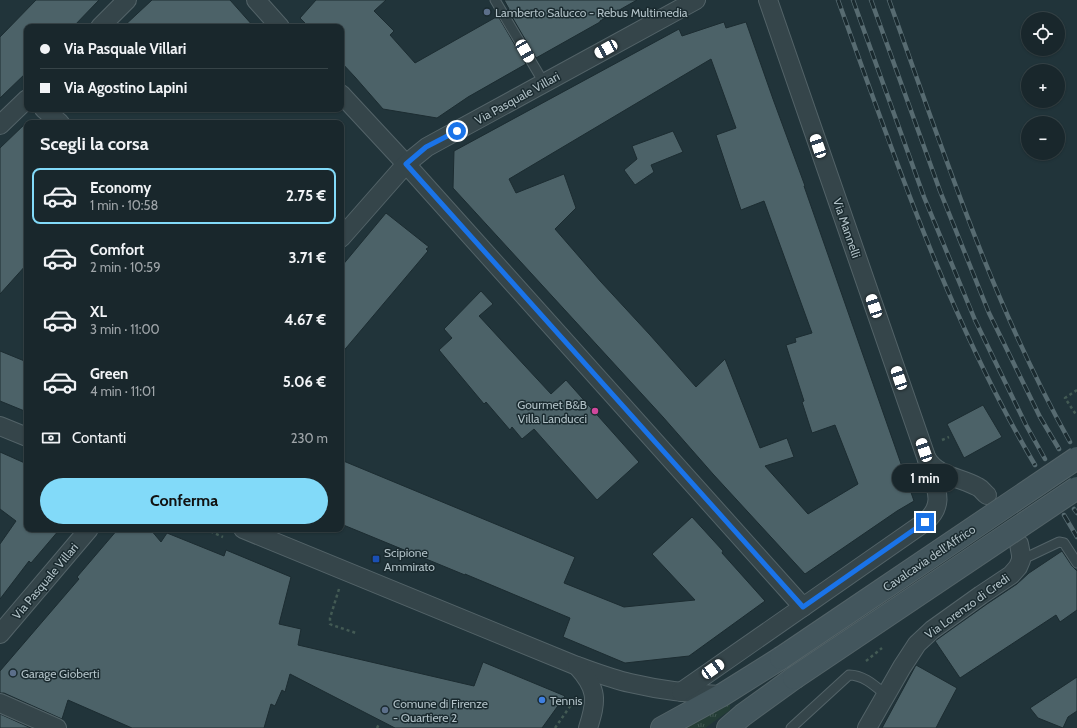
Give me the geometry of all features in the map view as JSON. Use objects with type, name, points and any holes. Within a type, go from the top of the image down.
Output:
[{"type":"street","points":[[103,24],[127,0]]},
{"type":"street","points":[[256,0],[277,24]]},
{"type":"street","name":"Via Pasquale Villari","points":[[344,235],[406,164],[426,147],[696,0]]},
{"type":"street","name":"Via Mannelli","points":[[681,692],[925,522],[933,514],[937,503],[937,493],[926,456],[768,0]]},
{"type":"street","points":[[344,97],[406,164],[803,607]]},
{"type":"street","points":[[0,125],[24,102]]},
{"type":"street","points":[[47,112],[57,120]]},
{"type":"street","points":[[0,426],[24,437]]},
{"type":"street","points":[[926,456],[933,467],[937,470],[979,487],[987,496]]},
{"type":"street","name":"Cavalcavia dell'Affrico","points":[[662,728],[722,695],[781,658],[1077,458]]},
{"type":"street","name":"Cavalcavia dell'Affrico","points":[[728,728],[743,715],[794,678],[1077,488]]},
{"type":"street","name":"Via Pasquale Villari","points":[[0,634],[86,532]]},
{"type":"street","points":[[250,532],[577,666],[630,683],[681,692],[722,695]]},
{"type":"street","name":"Via Lorenzo di Credi","points":[[867,728],[917,644],[926,635],[1011,575],[1018,567],[1020,552]]},
{"type":"street","points":[[577,666],[590,684],[594,694],[594,703],[588,728]]},
{"type":"street","points":[[0,703],[57,728]]},
{"type":"lane","points":[[495,0],[544,83]]},
{"type":"lane","points":[[1020,552],[1059,542],[1064,544],[1077,563]]},
{"type":"lane","points":[[791,728],[849,675],[855,675],[867,680],[886,695]]},
{"type":"path","points":[[1077,390],[1065,398],[1077,416]]},
{"type":"path","points":[[338,591],[330,618],[330,624],[332,626],[356,633]]},
{"type":"path","points":[[377,728],[379,724]]},
{"type":"green space","points":[[730,700],[730,710],[705,728],[678,728]]},
{"type":"building","points":[[36,0],[99,0],[76,24],[24,24],[24,75],[0,98],[0,37]]},
{"type":"building","points":[[152,0],[230,0],[251,24],[126,24]]},
{"type":"building","points":[[316,0],[386,0],[374,11],[394,31],[390,35],[415,63],[498,16],[526,64],[468,97],[437,118],[383,109],[344,65],[344,24],[306,24],[300,18]]},
{"type":"building","points":[[504,0],[637,0],[536,58],[508,10],[509,9]]},
{"type":"building","points":[[724,22],[726,28],[746,22],[805,186],[914,501],[805,574],[453,188],[454,151],[679,29],[682,36]],"holes":[[[711,59],[736,128],[716,135],[741,210],[764,201],[812,333],[795,338],[796,342],[786,345],[804,401],[802,402],[812,433],[835,425],[858,484],[808,514],[765,466],[794,457],[787,438],[760,448],[725,359],[696,387],[555,229],[576,208],[564,174],[516,193],[509,179]]]},
{"type":"building","points":[[24,125],[24,267],[0,294],[0,148]]},
{"type":"building","points":[[673,131],[683,152],[651,165],[654,172],[635,185],[624,170],[637,159],[632,146]]},
{"type":"building","points":[[386,213],[429,247],[426,249],[428,251],[344,350],[344,263]]},
{"type":"building","points":[[481,291],[493,304],[479,316],[525,366],[551,394],[566,380],[639,462],[597,500],[534,429],[522,439],[512,427],[510,430],[486,402],[484,404],[439,350],[452,338],[444,329]]},
{"type":"building","points":[[0,351],[24,361],[24,411],[0,401]]},
{"type":"building","points":[[983,405],[1002,437],[964,458],[947,424]]},
{"type":"building","points":[[0,452],[24,463],[24,532],[57,532],[31,563],[29,561],[0,599],[0,544],[16,521],[0,509]]},
{"type":"building","points":[[344,461],[575,557],[564,583],[624,607],[695,600],[652,554],[692,517],[765,601],[689,656],[625,663],[563,637],[570,618],[344,525]]},
{"type":"building","points":[[115,532],[153,532],[161,542],[167,533],[224,556],[226,550],[291,577],[279,624],[301,629],[298,645],[474,686],[483,662],[565,696],[542,728],[395,728],[290,674],[285,692],[282,690],[275,706],[271,704],[264,728],[132,728],[68,700],[62,719],[4,693],[0,693],[0,671],[79,579],[77,577]]},
{"type":"building","points":[[1062,551],[1077,571],[1077,610],[1060,622],[1056,615],[960,678],[935,641]]},
{"type":"building","points":[[916,665],[957,688],[936,728],[882,728]]},
{"type":"building","points":[[1077,677],[1077,711],[1068,717],[1063,728],[1038,718],[1030,708]]},
{"type":"building","points":[[0,714],[31,728],[0,728]]},
{"type":"railway","points":[[838,0],[903,178],[950,296],[1004,410],[1035,465]]},
{"type":"railway","points":[[853,0],[924,197],[975,320],[1026,425],[1045,459]]},
{"type":"railway","points":[[871,0],[940,191],[989,313],[1040,417],[1059,449]]},
{"type":"railway","points":[[889,0],[970,225],[1016,335],[1070,442]]},
{"type":"railway","points":[[1074,509],[1077,513]]},
{"type":"railway","points":[[1064,515],[1077,537]]},
{"type":"place","name":"Lamberto Salucco - Rebus Multimedia","points":[[487,12]]},
{"type":"place","name":"Gourmet B&B Villa Landucci","points":[[595,411]]},
{"type":"place","name":"Scipione Ammirato","points":[[376,559]]},
{"type":"place","name":"Garage Gioberti","points":[[13,673]]},
{"type":"place","name":"Tennis","points":[[542,700]]},
{"type":"place","name":"Comune di Firenze - Quartiere 2","points":[[385,710]]},
{"type":"route","points":[[457,131],[426,147],[406,164],[803,607],[925,522]]}]
